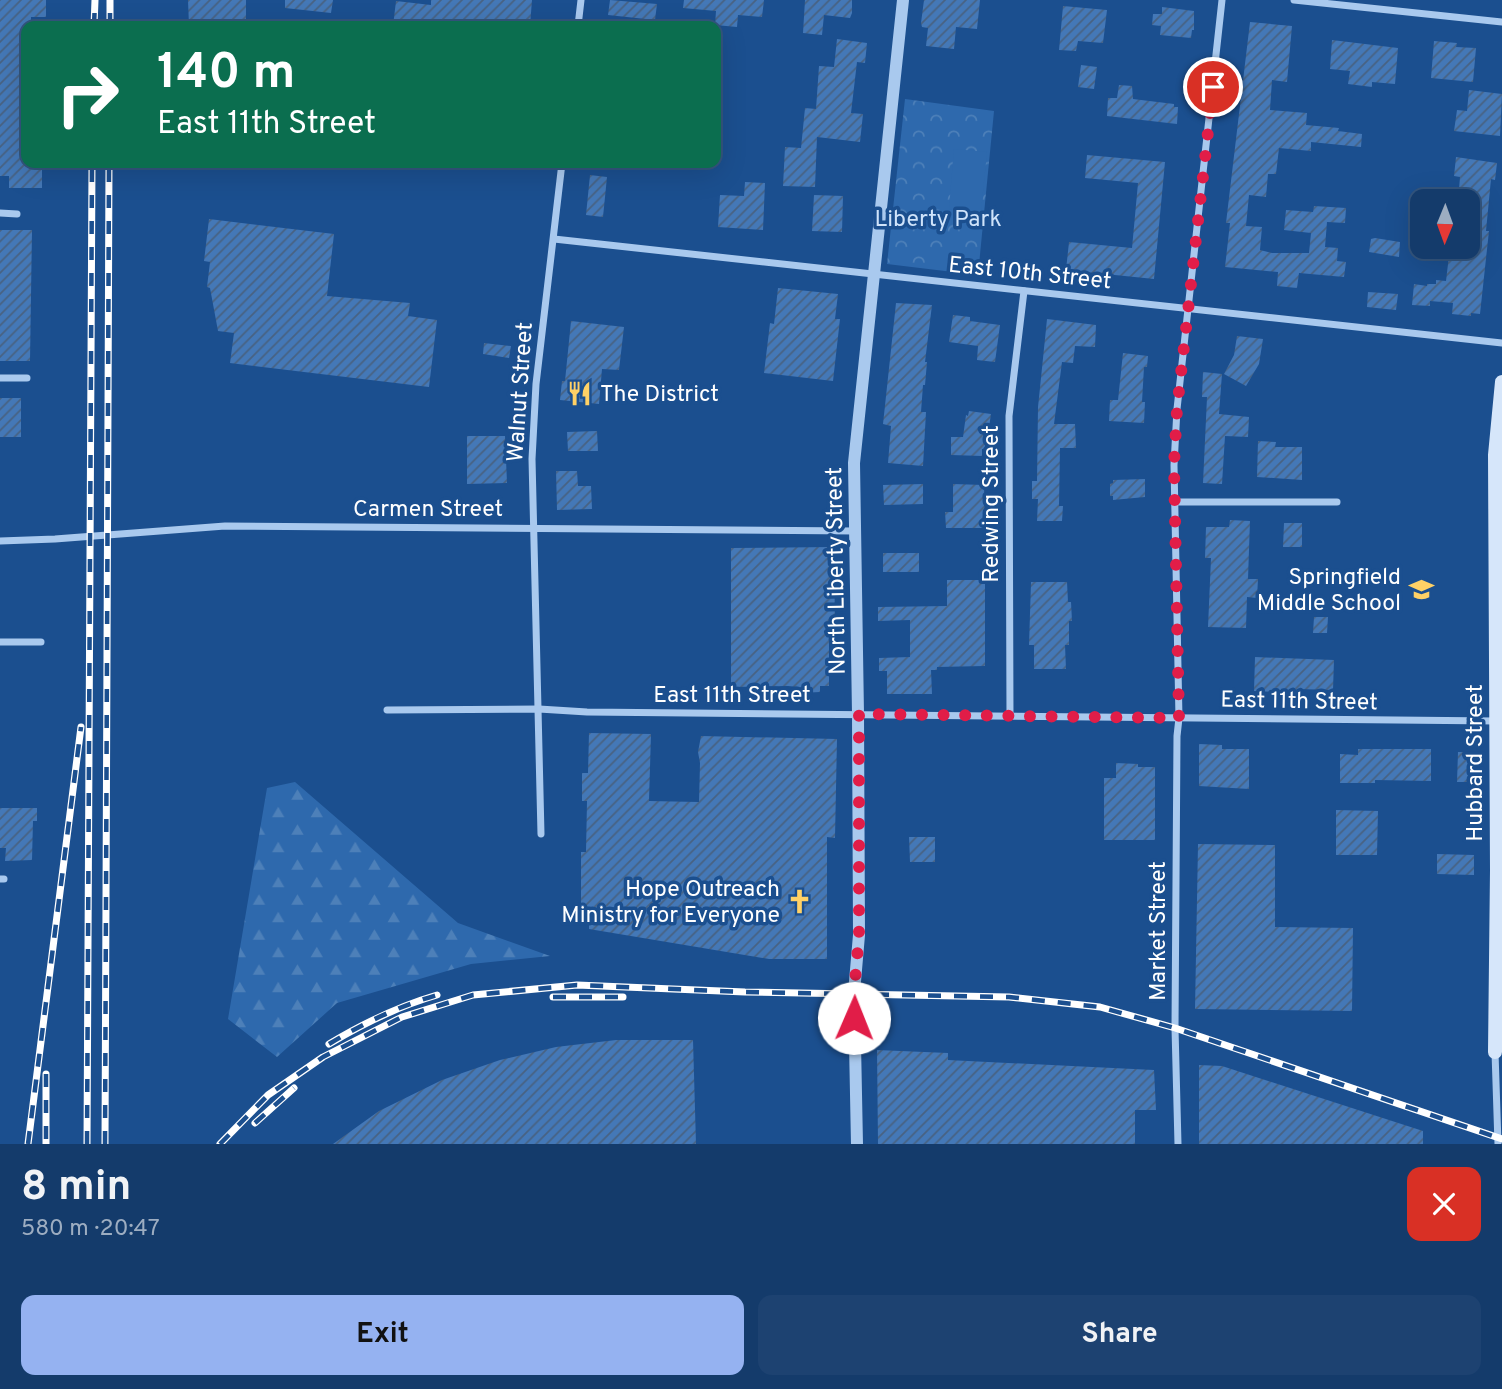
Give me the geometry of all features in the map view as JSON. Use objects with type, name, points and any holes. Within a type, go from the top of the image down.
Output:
[{"type":"main road","name":"Hubbard Street","points":[[1495,1052],[1495,455],[1502,383]]},
{"type":"street","points":[[579,21],[581,0]]},
{"type":"street","name":"North Liberty Street","points":[[857,1144],[854,993],[859,935],[859,714],[854,447],[903,0]]},
{"type":"street","name":"Market Street","points":[[1178,1144],[1175,1028],[1179,718],[1175,502],[1177,409],[1222,0]]},
{"type":"street","points":[[1294,0],[1502,22]]},
{"type":"street","name":"Walnut Street","points":[[541,834],[532,459],[534,409],[561,168]]},
{"type":"street","points":[[0,213],[17,214]]},
{"type":"street","name":"East 10th Street","points":[[554,239],[1502,343]]},
{"type":"street","name":"Redwing Street","points":[[1010,717],[1009,416],[1024,291]]},
{"type":"street","points":[[0,378],[27,378]]},
{"type":"street","points":[[1175,502],[1337,502]]},
{"type":"street","name":"Carmen Street","points":[[0,541],[55,540],[225,526],[856,531]]},
{"type":"street","points":[[0,642],[41,642]]},
{"type":"street","name":"East 11th Street","points":[[387,710],[539,709],[587,712],[1010,717],[1496,720]]},
{"type":"street","name":"Hubbard Street","points":[[1495,1052],[1498,1144]]},
{"type":"green space","name":"Liberty Park","points":[[905,99],[994,111],[978,275],[887,264]]},
{"type":"green space","points":[[954,149],[987,152],[981,212],[949,209]]},
{"type":"green space","points":[[295,782],[458,923],[550,956],[471,964],[337,1003],[277,1057],[228,1019],[267,788]]},
{"type":"building","points":[[0,0],[46,0],[46,17],[31,17],[31,21],[21,21],[21,168],[42,168],[42,188],[9,188],[9,176],[0,176]]},
{"type":"building","points":[[188,0],[246,0],[246,21],[189,21]]},
{"type":"building","points":[[285,0],[333,0],[331,13],[285,8]]},
{"type":"building","points":[[431,0],[532,0],[530,21],[394,21],[396,1],[431,5]]},
{"type":"building","points":[[610,0],[657,4],[655,20],[608,15]]},
{"type":"building","points":[[684,0],[764,0],[762,17],[738,15],[737,27],[721,26],[721,21],[715,21],[716,11],[683,8]]},
{"type":"building","points":[[805,0],[852,0],[852,13],[850,18],[824,15],[822,35],[803,33]]},
{"type":"building","points":[[924,0],[980,0],[977,29],[956,27],[954,49],[926,46],[928,28],[922,27],[921,23]]},
{"type":"building","points":[[1063,6],[1107,10],[1103,43],[1078,41],[1076,51],[1059,50]]},
{"type":"building","points":[[1162,7],[1194,11],[1191,38],[1160,35],[1161,26],[1152,25],[1153,14],[1162,14]]},
{"type":"building","points":[[1250,22],[1292,26],[1287,82],[1272,80],[1270,110],[1307,113],[1306,125],[1339,128],[1338,131],[1362,134],[1361,147],[1311,142],[1311,151],[1279,148],[1276,174],[1268,174],[1266,197],[1249,195],[1246,226],[1262,227],[1260,250],[1272,253],[1309,253],[1311,233],[1284,230],[1286,210],[1313,212],[1314,206],[1346,208],[1345,223],[1327,222],[1325,247],[1338,248],[1337,261],[1346,262],[1344,277],[1299,273],[1297,288],[1277,286],[1278,272],[1225,267],[1230,223],[1226,223]]},
{"type":"building","points":[[837,39],[867,43],[865,63],[857,62],[851,113],[863,114],[860,142],[817,137],[815,187],[783,186],[785,147],[801,148],[805,108],[816,109],[819,66],[834,67]]},
{"type":"building","points":[[1332,40],[1398,48],[1395,84],[1372,82],[1372,87],[1348,84],[1350,71],[1330,69]]},
{"type":"building","points":[[1434,41],[1457,43],[1456,47],[1476,48],[1473,82],[1431,78]]},
{"type":"building","points":[[1081,65],[1097,67],[1094,89],[1078,87]]},
{"type":"building","points":[[1119,85],[1132,86],[1133,99],[1174,104],[1174,107],[1178,107],[1177,124],[1107,116],[1108,98],[1117,98]]},
{"type":"building","points":[[1469,90],[1502,94],[1500,136],[1454,131],[1457,110],[1467,111]]},
{"type":"building","points":[[1087,155],[1165,162],[1154,279],[1066,270],[1069,242],[1132,248],[1138,183],[1085,178]]},
{"type":"building","points":[[1456,157],[1497,163],[1495,180],[1491,179],[1486,231],[1489,231],[1480,314],[1471,313],[1471,316],[1452,314],[1453,303],[1430,301],[1430,306],[1412,305],[1414,284],[1427,286],[1436,284],[1436,280],[1446,281],[1449,259],[1480,259],[1480,189],[1459,189],[1460,177],[1454,176]]},
{"type":"building","points":[[590,175],[607,177],[603,217],[586,215]]},
{"type":"building","points":[[745,182],[765,183],[763,230],[718,227],[720,195],[744,196]]},
{"type":"building","points":[[814,195],[843,196],[842,232],[812,231]]},
{"type":"building","points":[[209,219],[334,234],[327,296],[410,303],[408,316],[437,320],[429,387],[230,363],[234,333],[218,331],[210,288],[207,287],[210,262],[204,261]]},
{"type":"building","points":[[0,230],[32,230],[30,361],[0,361]]},
{"type":"building","points":[[1371,239],[1400,242],[1399,257],[1369,252]]},
{"type":"building","points":[[778,288],[838,294],[835,319],[840,319],[833,381],[764,373],[770,323],[774,324]]},
{"type":"building","points":[[1368,292],[1398,294],[1396,310],[1367,307]]},
{"type":"building","points":[[896,303],[932,305],[921,412],[926,412],[923,466],[888,463],[891,426],[883,424]]},
{"type":"building","points":[[953,315],[970,317],[970,321],[1000,325],[995,362],[977,360],[978,346],[949,342]]},
{"type":"building","points":[[1047,319],[1096,325],[1095,347],[1075,346],[1073,363],[1062,362],[1054,424],[1075,424],[1076,448],[1060,448],[1059,506],[1063,506],[1062,521],[1037,521],[1038,499],[1032,499],[1032,481],[1037,481],[1038,407]]},
{"type":"building","points":[[571,321],[624,327],[619,370],[602,369],[599,404],[560,400],[562,381],[565,381]]},
{"type":"building","points":[[1237,336],[1263,339],[1259,364],[1246,386],[1224,374],[1234,355]]},
{"type":"building","points":[[484,343],[511,346],[509,358],[483,354]]},
{"type":"building","points":[[1123,353],[1148,356],[1147,367],[1144,367],[1144,423],[1109,421],[1110,400],[1118,400]]},
{"type":"building","points":[[1203,372],[1222,374],[1219,414],[1249,417],[1248,437],[1225,436],[1222,484],[1203,483],[1207,397],[1202,397]]},
{"type":"building","points":[[0,398],[21,398],[21,437],[0,437]]},
{"type":"building","points":[[969,411],[991,414],[988,434],[985,433],[985,449],[982,449],[982,456],[951,455],[951,437],[963,437]]},
{"type":"building","points":[[597,431],[598,451],[568,451],[567,432]]},
{"type":"building","points":[[467,436],[505,436],[507,483],[467,484]]},
{"type":"building","points":[[1258,441],[1276,442],[1275,447],[1302,447],[1302,480],[1257,477]]},
{"type":"building","points":[[556,471],[577,471],[578,486],[591,486],[592,509],[557,510]]},
{"type":"building","points":[[1145,479],[1145,497],[1113,500],[1113,496],[1110,496],[1110,484],[1113,480]]},
{"type":"building","points":[[923,484],[923,504],[884,505],[883,485]]},
{"type":"building","points":[[953,484],[984,485],[985,528],[946,528],[945,512],[953,512]]},
{"type":"building","points":[[1230,520],[1250,521],[1248,579],[1258,579],[1257,598],[1247,597],[1246,628],[1208,627],[1211,558],[1205,558],[1206,527],[1229,527]]},
{"type":"building","points":[[1284,523],[1302,523],[1302,547],[1283,547]]},
{"type":"building","points":[[834,547],[835,629],[829,629],[829,686],[820,686],[820,692],[799,693],[799,687],[788,686],[731,687],[731,548]]},
{"type":"building","points":[[883,553],[919,553],[919,572],[883,572]]},
{"type":"building","points":[[947,580],[985,580],[985,666],[937,667],[937,670],[931,670],[932,694],[887,694],[887,671],[879,671],[879,658],[910,657],[910,620],[878,621],[878,607],[947,606]]},
{"type":"building","points":[[1031,582],[1067,582],[1072,621],[1069,621],[1069,645],[1065,645],[1066,669],[1034,669],[1034,645],[1029,645]]},
{"type":"building","points":[[1314,617],[1328,617],[1327,633],[1313,633]]},
{"type":"building","points":[[1255,657],[1334,660],[1333,690],[1298,689],[1298,696],[1282,696],[1282,692],[1254,691]]},
{"type":"building","points":[[589,733],[651,734],[649,801],[699,802],[698,752],[701,736],[837,739],[835,838],[827,837],[827,959],[769,959],[589,929],[589,919],[581,919],[581,852],[586,852],[587,801],[582,801],[582,773],[588,773]]},
{"type":"building","points":[[1199,744],[1222,745],[1222,749],[1249,749],[1249,789],[1199,786]]},
{"type":"building","points":[[1358,749],[1431,749],[1431,781],[1375,780],[1375,783],[1340,783],[1340,754],[1358,755]]},
{"type":"building","points":[[1458,752],[1469,752],[1469,763],[1474,763],[1469,782],[1457,782]]},
{"type":"building","points":[[1116,763],[1155,767],[1155,840],[1104,840],[1104,778],[1116,778]]},
{"type":"building","points":[[0,808],[37,808],[37,821],[33,821],[32,860],[5,861],[6,848],[0,848]]},
{"type":"building","points":[[1336,810],[1378,811],[1377,855],[1336,855]]},
{"type":"building","points":[[909,837],[935,837],[935,862],[910,862]]},
{"type":"building","points":[[1198,844],[1275,845],[1275,927],[1353,928],[1352,1011],[1195,1009]]},
{"type":"building","points":[[1437,854],[1474,855],[1474,875],[1437,874]]},
{"type":"building","points":[[616,1040],[693,1040],[696,1144],[333,1144],[379,1111],[442,1080],[500,1060],[556,1047]]},
{"type":"building","points":[[877,1050],[948,1053],[948,1060],[1154,1070],[1156,1110],[1135,1110],[1135,1144],[878,1144]]},
{"type":"building","points":[[1199,1065],[1222,1066],[1423,1131],[1423,1144],[1199,1144]]},
{"type":"railway","points":[[94,21],[95,0]]},
{"type":"railway","points":[[110,0],[110,21]]},
{"type":"railway","points":[[87,1144],[92,168]]},
{"type":"railway","points":[[105,1144],[109,168]]},
{"type":"railway","points":[[28,1144],[81,727]]},
{"type":"railway","points":[[220,1144],[268,1095],[323,1057],[402,1017],[473,995],[577,985],[745,992],[1009,997],[1100,1007],[1175,1028],[1502,1139]]},
{"type":"railway","points":[[329,1044],[382,1016],[437,995]]},
{"type":"railway","points":[[553,997],[623,997]]},
{"type":"railway","points":[[46,1074],[46,1144]]},
{"type":"railway","points":[[255,1123],[294,1088]]},
{"type":"place","name":"The District","points":[[580,393]]},
{"type":"place","name":"Springfield Middle School","points":[[1421,589]]},
{"type":"place","name":"Hope Outreach Ministry for Everyone","points":[[800,901]]},
{"type":"route","points":[[854,1018],[859,935],[859,714],[1179,718],[1174,465],[1177,409],[1213,87]]}]
